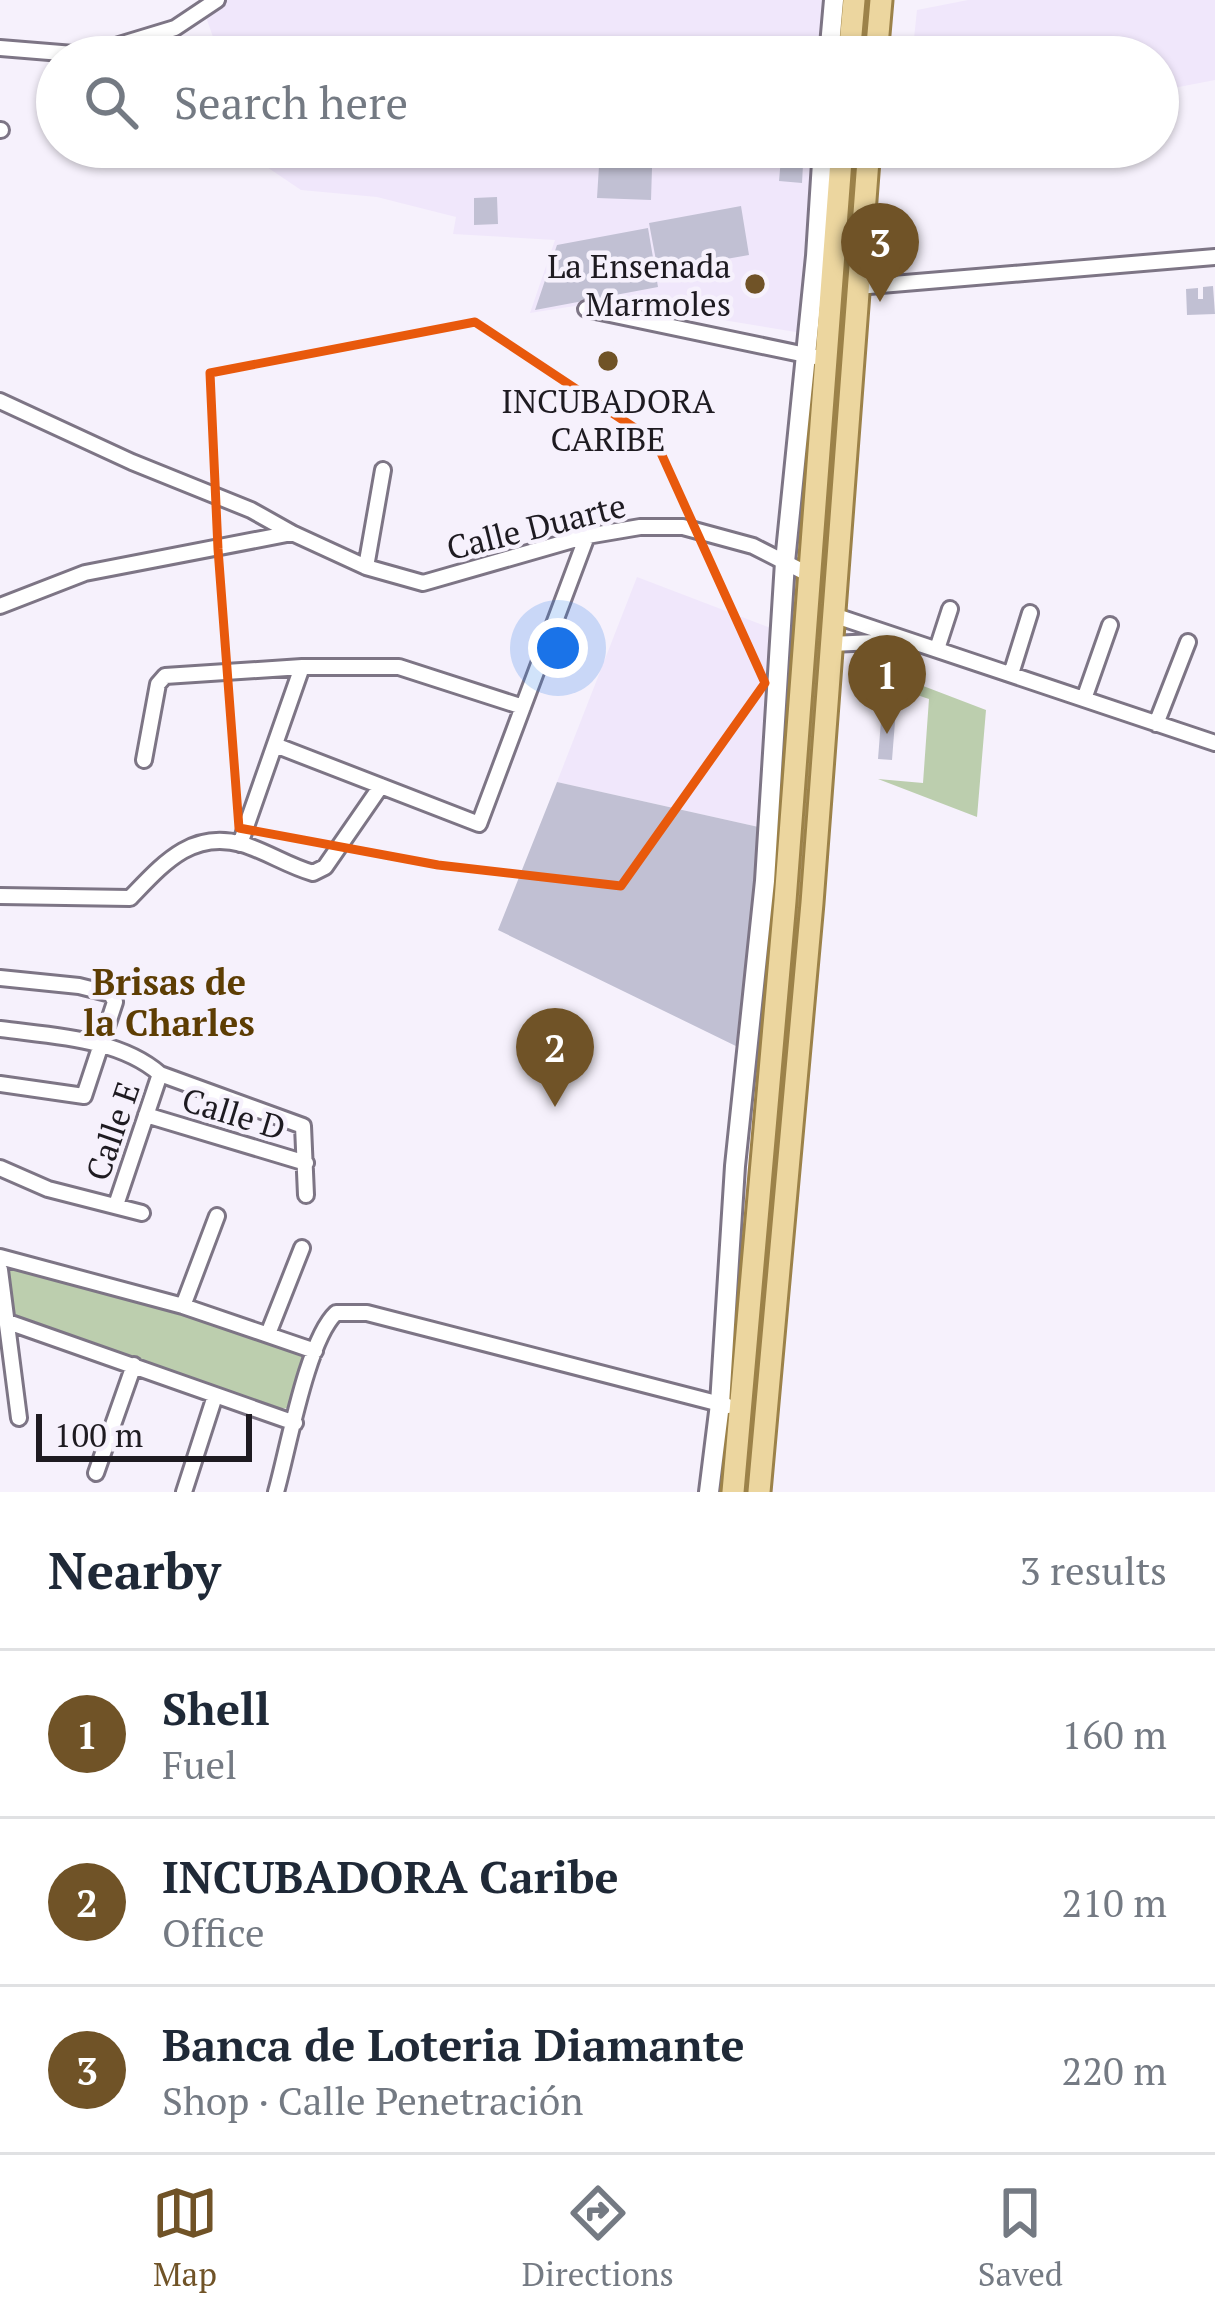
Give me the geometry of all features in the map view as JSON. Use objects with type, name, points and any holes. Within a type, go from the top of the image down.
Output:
[{"type":"main road","points":[[851,36],[854,0]]},
{"type":"main road","points":[[878,36],[881,0]]},
{"type":"main road","points":[[733,1492],[729,1407],[785,901],[808,574],[815,357],[839,168]]},
{"type":"main road","points":[[759,1492],[867,168]]},
{"type":"street","points":[[149,36],[175,28],[217,0]]},
{"type":"street","points":[[831,36],[834,0]]},
{"type":"street","points":[[0,48],[36,51]]},
{"type":"street","points":[[710,1492],[729,1407],[735,1166],[765,881],[785,562],[815,357],[822,168]]},
{"type":"street","points":[[857,287],[1215,257]]},
{"type":"street","points":[[586,309],[815,357]]},
{"type":"street","name":"Calle Duarte","points":[[0,400],[132,462],[251,510],[366,567],[423,583],[587,536],[640,526],[683,527],[753,546],[808,574]]},
{"type":"street","points":[[366,567],[383,470]]},
{"type":"street","points":[[0,606],[86,573],[292,533]]},
{"type":"street","points":[[275,745],[479,824],[587,536]]},
{"type":"street","points":[[937,649],[950,609]]},
{"type":"street","points":[[1011,674],[1030,613]]},
{"type":"street","points":[[833,615],[1215,743]]},
{"type":"street","points":[[1084,699],[1110,626]]},
{"type":"street","points":[[831,644],[911,640]]},
{"type":"street","points":[[1156,724],[1188,642]]},
{"type":"street","points":[[144,760],[161,679],[302,667],[399,667],[523,707]]},
{"type":"street","points":[[240,844],[302,667]]},
{"type":"street","points":[[0,896],[130,898],[161,866],[197,841],[240,844],[313,873],[325,867],[381,786]]},
{"type":"street","points":[[0,978],[79,986],[115,998],[84,1096],[0,1084]]},
{"type":"street","points":[[0,1028],[101,1046],[148,1064],[160,1074],[304,1127],[306,1195]]},
{"type":"street","name":"Calle E","points":[[116,1205],[160,1074]]},
{"type":"street","name":"Calle D","points":[[146,1115],[306,1162]]},
{"type":"street","points":[[0,1168],[48,1190],[142,1213]]},
{"type":"street","points":[[183,1306],[217,1216]]},
{"type":"street","points":[[268,1334],[302,1248]]},
{"type":"street","points":[[0,1257],[183,1306],[315,1352]]},
{"type":"street","points":[[0,1270],[19,1418]]},
{"type":"street","points":[[276,1492],[315,1352],[325,1324],[336,1312],[367,1312],[729,1407]]},
{"type":"street","points":[[8,1322],[295,1423]]},
{"type":"street","points":[[96,1473],[134,1365]]},
{"type":"street","points":[[184,1492],[215,1396]]},
{"type":"highlighted area","points":[[475,322],[656,442],[765,683],[621,886],[438,865],[239,828],[210,373]]},
{"type":"shaded area","points":[[224,0],[822,0],[847,4],[845,36],[213,36],[206,17]]},
{"type":"shaded area","points":[[968,0],[1215,0],[1215,80],[1179,87],[1179,36],[914,36],[917,10]]},
{"type":"shaded area","points":[[268,168],[835,168],[834,185],[810,190],[802,333],[607,301],[530,313],[555,240],[453,234],[456,217],[377,197],[301,190]]},
{"type":"shaded area","points":[[637,577],[776,630],[763,828],[557,782]]},
{"type":"green space","points":[[866,670],[884,671],[986,710],[977,817],[878,779],[923,783],[929,699]]},
{"type":"green space","points":[[12,1265],[148,1302],[303,1355],[293,1408],[274,1409],[12,1317],[6,1268]]},
{"type":"building","points":[[599,168],[652,168],[651,200],[597,198]]},
{"type":"building","points":[[780,168],[803,168],[802,183],[779,181]]},
{"type":"building","points":[[497,197],[498,224],[474,225],[474,198]]},
{"type":"building","points":[[741,206],[749,255],[658,271],[649,223]]},
{"type":"building","points":[[648,228],[658,287],[535,310],[557,245]]},
{"type":"building","points":[[1213,286],[1215,314],[1187,315],[1186,289],[1198,288],[1198,299],[1203,299],[1203,287]]},
{"type":"building","points":[[883,695],[897,696],[892,760],[878,759]]},
{"type":"building","points":[[557,782],[763,828],[742,1049],[498,930]]},
{"type":"place","name":"La Ensenada Marmoles","points":[[755,284]]},
{"type":"place","name":"Banca de Loteria Diamante","points":[[880,302]]},
{"type":"place","name":"INCUBADORA CARIBE","points":[[608,361]]},
{"type":"place","name":"Shell","points":[[887,734]]},
{"type":"place","name":"INCUBADORA Caribe","points":[[555,1107]]},
{"type":"district","name":"Brisas de la Charles","points":[[169,1002]]}]
